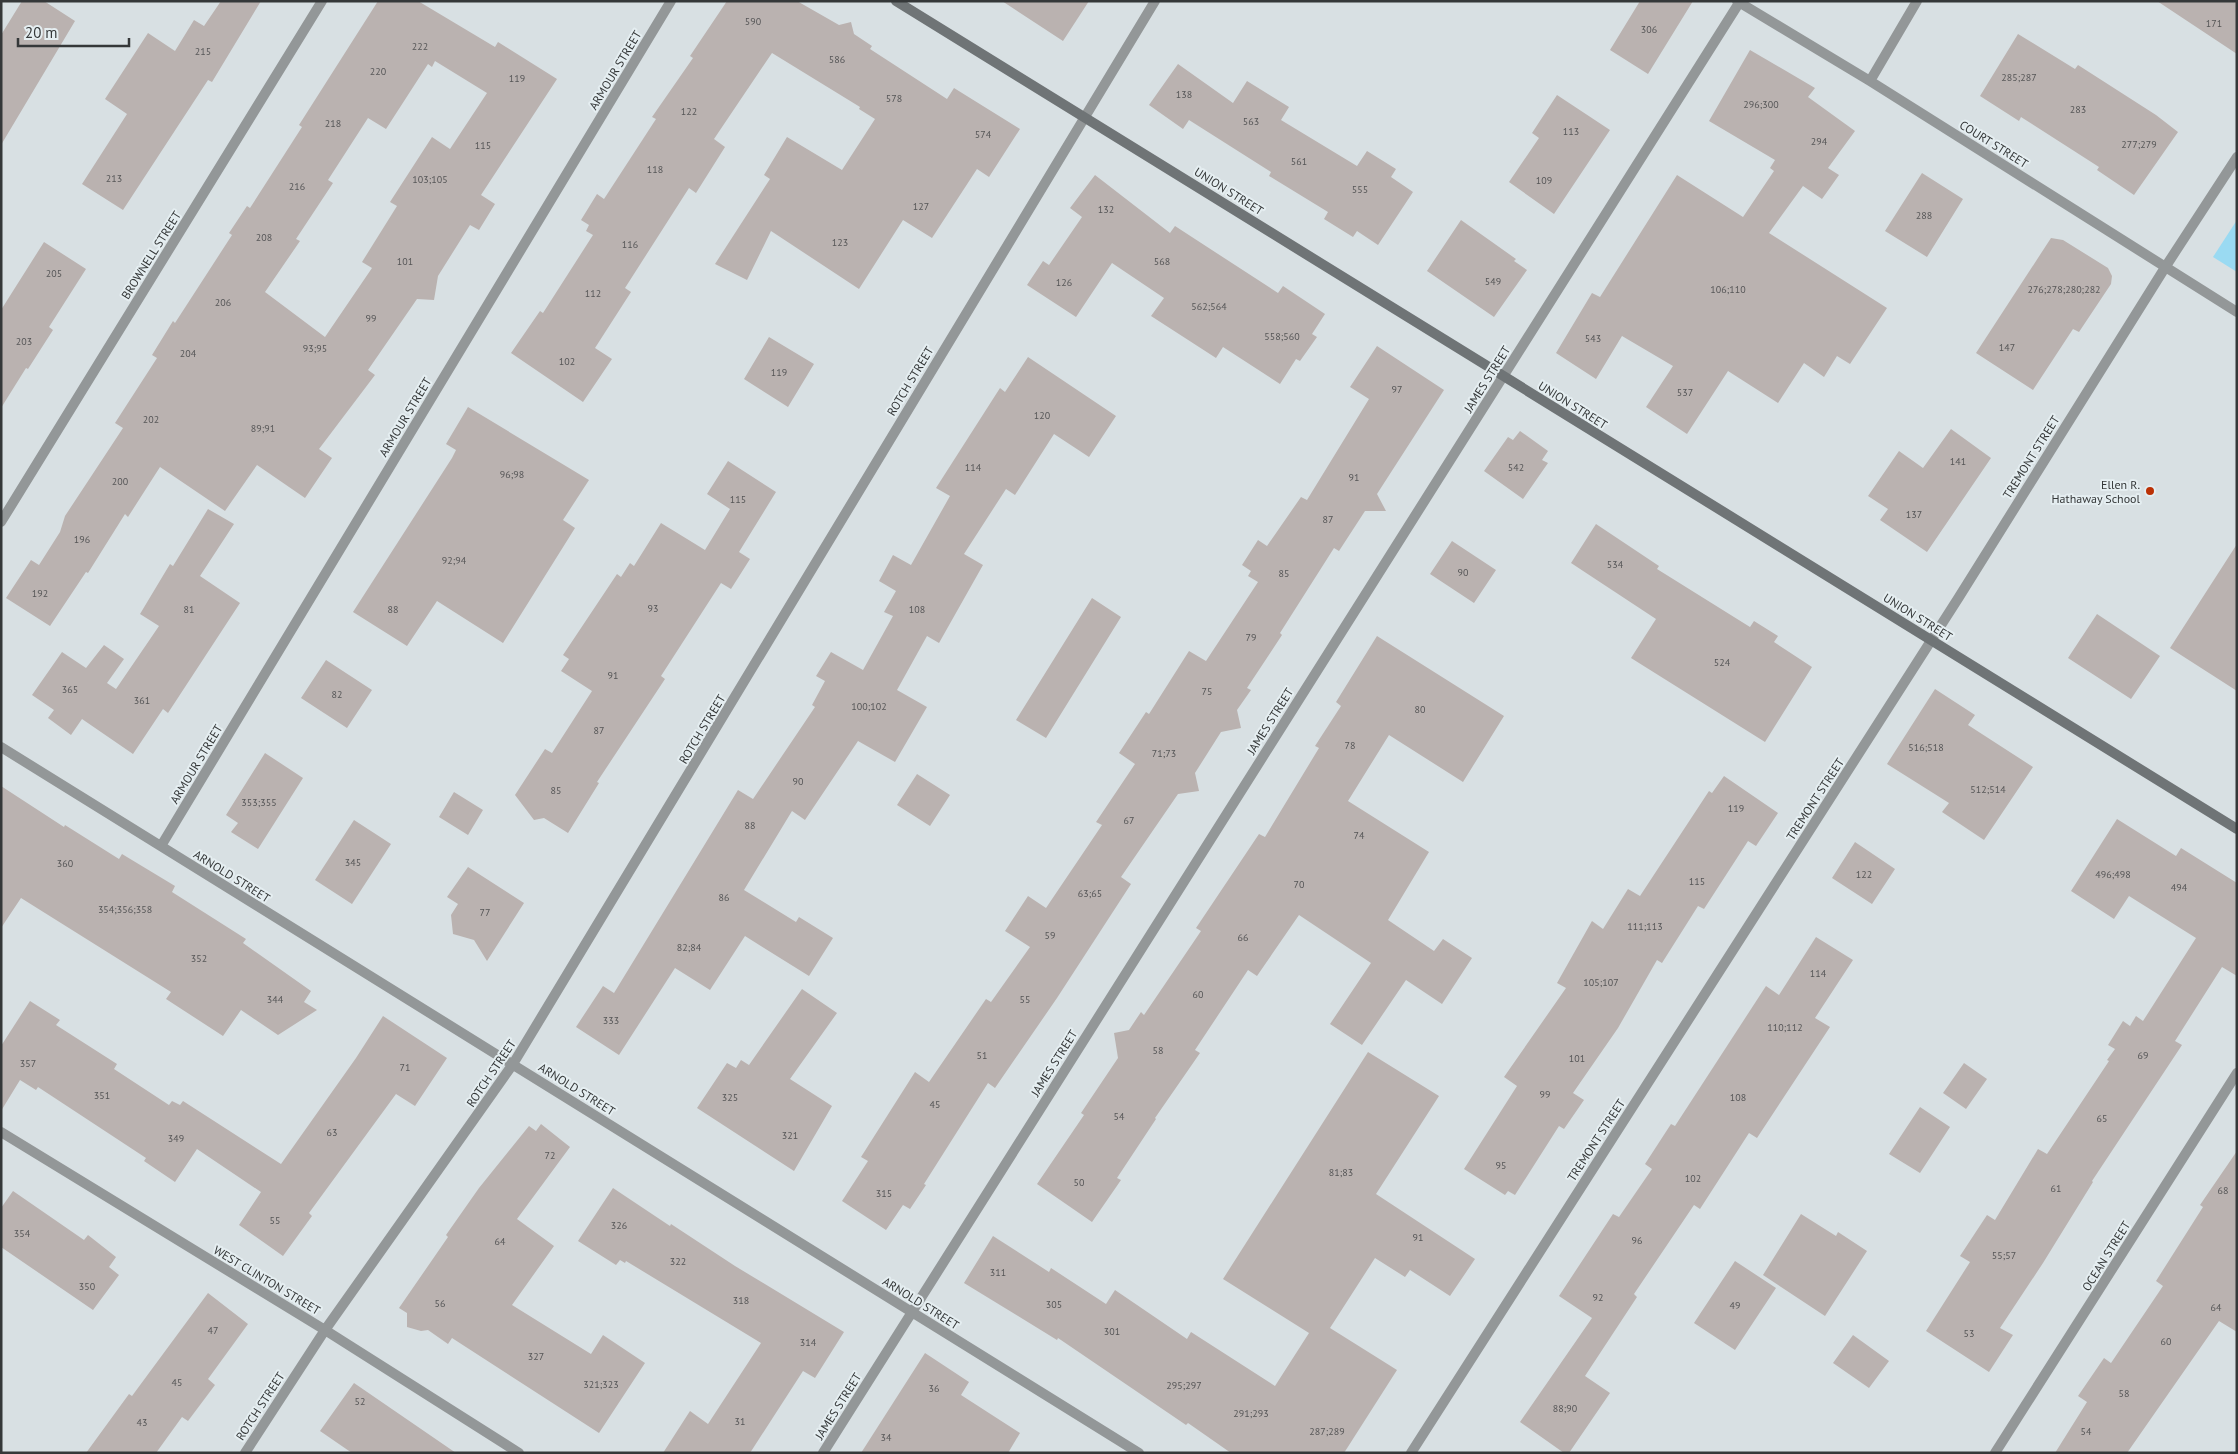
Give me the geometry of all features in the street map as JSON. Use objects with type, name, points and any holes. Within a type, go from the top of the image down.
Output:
[{"type":"main road","name":"UNION STREET","points":[[896,1],[2237,829]]},
{"type":"street","name":"BROWNELL STREET","points":[[1,522],[322,1]]},
{"type":"street","name":"ARMOUR STREET","points":[[161,846],[671,1]]},
{"type":"street","name":"ROTCH STREET","points":[[244,1453],[324,1330],[513,1064],[1155,1]]},
{"type":"street","points":[[1870,81],[1917,1]]},
{"type":"street","name":"COURT STREET","points":[[1738,2],[1870,81],[2237,312]]},
{"type":"street","name":"JAMES STREET","points":[[823,1453],[1738,2]]},
{"type":"street","name":"TREMONT STREET","points":[[1411,1453],[1931,640],[2166,266],[2237,157]]},
{"type":"street","name":"ARNOLD STREET","points":[[1,747],[1139,1453]]},
{"type":"street","name":"OCEAN STREET","points":[[1995,1453],[2237,1072]]},
{"type":"street","name":"WEST CLINTON STREET","points":[[1,1132],[324,1330],[519,1453]]},
{"type":"shaded area","points":[[2237,220],[2237,272],[2213,257]]},
{"type":"building","points":[[22,1],[44,1],[75,21],[1,145],[1,35]]},
{"type":"building","points":[[221,1],[261,1],[212,82],[208,80],[123,210],[82,184],[127,114],[105,99],[148,33],[175,51],[194,20],[204,26]]},
{"type":"building","points":[[378,1],[418,1],[495,47],[498,42],[557,79],[481,195],[495,204],[479,230],[470,225],[438,276],[434,300],[417,299],[368,370],[375,375],[319,449],[332,458],[305,498],[257,465],[225,511],[160,467],[128,517],[125,514],[88,573],[86,572],[50,626],[6,598],[31,560],[39,565],[60,532],[65,516],[123,428],[115,423],[157,358],[152,355],[232,235],[229,233],[247,206],[250,208],[302,127],[299,125]],"holes":[[[435,61],[487,93],[450,149],[432,137],[390,202],[397,206],[362,262],[372,268],[325,337],[265,292],[300,241],[296,239],[333,183],[328,180],[368,118],[386,129],[428,64],[432,67]]]},
{"type":"building","points":[[727,1],[797,1],[839,25],[851,22],[854,34],[872,46],[870,49],[947,99],[954,88],[1020,129],[989,177],[977,169],[932,238],[903,220],[859,289],[771,231],[747,280],[715,264],[770,179],[764,175],[787,137],[842,170],[875,119],[859,109],[860,107],[772,53],[714,139],[725,147],[696,193],[689,188],[625,288],[631,292],[595,348],[612,359],[583,402],[511,353],[540,311],[543,313],[593,235],[586,231],[589,225],[581,220],[597,194],[604,199],[656,119],[652,117],[693,58],[690,56]]},
{"type":"building","points":[[1002,1],[1089,1],[1063,41]]},
{"type":"building","points":[[1640,1],[1693,1],[1648,74],[1610,50]]},
{"type":"building","points":[[2157,1],[2237,1],[2237,54]]},
{"type":"building","points":[[2018,34],[2075,69],[2078,65],[2156,115],[2178,132],[2134,195],[2097,170],[2099,167],[2021,117],[2019,121],[1980,96]]},
{"type":"building","points":[[1750,50],[1815,88],[1808,97],[1855,131],[1828,168],[1839,175],[1822,199],[1803,186],[1769,233],[1887,308],[1850,364],[1837,356],[1824,377],[1804,363],[1778,403],[1728,371],[1687,434],[1646,407],[1673,366],[1622,336],[1596,379],[1556,353],[1592,293],[1600,297],[1677,175],[1743,217],[1774,171],[1770,168],[1775,160],[1709,121]]},
{"type":"building","points":[[1178,64],[1233,103],[1247,81],[1289,107],[1281,120],[1357,166],[1367,151],[1396,169],[1391,177],[1413,192],[1378,245],[1357,231],[1353,237],[1324,219],[1328,212],[1269,176],[1271,172],[1189,120],[1183,129],[1149,105]]},
{"type":"building","points":[[1557,95],[1610,130],[1554,214],[1509,182],[1539,138],[1532,133]]},
{"type":"building","points":[[1922,173],[1963,199],[1927,257],[1885,231]]},
{"type":"building","points":[[1095,175],[1170,233],[1175,226],[1278,293],[1283,286],[1325,314],[1312,334],[1317,337],[1300,361],[1296,359],[1280,384],[1223,347],[1216,358],[1151,316],[1164,298],[1112,263],[1076,317],[1027,285],[1043,261],[1049,265],[1082,217],[1070,208]]},
{"type":"building","points":[[1461,220],[1516,259],[1514,261],[1527,270],[1494,317],[1427,271]]},
{"type":"building","points":[[2051,238],[2063,240],[2108,268],[2112,276],[2111,284],[2079,332],[2073,329],[2033,390],[1976,353]]},
{"type":"building","points":[[44,242],[86,269],[49,327],[53,330],[1,408],[1,310]]},
{"type":"building","points":[[769,337],[814,364],[788,407],[744,379]]},
{"type":"building","points":[[1377,346],[1444,390],[1377,494],[1386,511],[1365,511],[1339,551],[1334,548],[1280,633],[1282,635],[1247,688],[1251,690],[1237,710],[1241,728],[1221,732],[1195,773],[1199,791],[1178,794],[1121,877],[1131,884],[1057,998],[995,1088],[988,1083],[910,1209],[903,1205],[886,1230],[842,1201],[868,1161],[861,1157],[915,1072],[929,1082],[986,999],[991,1002],[1030,947],[1005,931],[1028,896],[1046,908],[1102,825],[1096,822],[1135,764],[1119,753],[1146,712],[1149,714],[1189,651],[1206,661],[1258,582],[1248,576],[1251,571],[1242,565],[1258,540],[1267,546],[1301,497],[1307,500],[1369,399],[1350,387]]},
{"type":"building","points":[[1028,357],[1116,416],[1089,457],[1054,434],[1015,495],[1006,489],[964,554],[983,565],[939,643],[927,636],[897,690],[927,707],[895,762],[858,741],[805,820],[792,811],[744,890],[796,922],[799,917],[833,938],[809,976],[745,936],[710,990],[675,968],[619,1055],[576,1027],[603,986],[614,993],[738,790],[753,799],[815,707],[812,705],[825,681],[816,676],[831,652],[863,670],[893,616],[884,612],[896,591],[879,581],[893,555],[911,565],[950,496],[936,488],[1000,388],[1005,392]]},
{"type":"building","points":[[468,407],[589,480],[563,520],[575,528],[503,643],[437,601],[407,646],[353,612],[452,458],[456,450],[446,444]]},
{"type":"building","points":[[1951,429],[1991,458],[1927,552],[1880,520],[1888,509],[1868,496],[1899,451],[1923,468]]},
{"type":"building","points":[[1520,431],[1548,451],[1542,460],[1548,463],[1523,499],[1484,471],[1508,437],[1513,440]]},
{"type":"building","points":[[728,461],[776,492],[739,552],[750,559],[731,589],[721,583],[661,676],[665,679],[597,782],[599,783],[568,833],[544,818],[534,820],[515,795],[545,749],[552,753],[592,691],[561,671],[569,659],[563,655],[617,574],[621,577],[630,563],[634,566],[661,523],[705,550],[730,509],[707,494]]},
{"type":"building","points":[[208,509],[234,524],[200,576],[240,603],[168,713],[163,709],[133,754],[82,719],[71,735],[48,718],[54,710],[32,695],[62,652],[86,668],[104,645],[124,659],[107,683],[116,689],[159,626],[140,614],[170,564],[173,566]]},
{"type":"building","points":[[1596,524],[1659,566],[1657,569],[1750,627],[1754,621],[1778,636],[1774,642],[1812,667],[1765,742],[1631,658],[1656,619],[1571,563]]},
{"type":"building","points":[[1452,541],[1496,570],[1474,603],[1430,574]]},
{"type":"building","points":[[2237,544],[2237,691],[2170,648]]},
{"type":"building","points":[[1092,598],[1121,617],[1046,738],[1016,720]]},
{"type":"building","points":[[2097,614],[2160,656],[2131,699],[2068,658]]},
{"type":"building","points":[[1377,636],[1504,716],[1463,782],[1389,735],[1348,801],[1429,852],[1388,920],[1434,951],[1443,939],[1472,958],[1442,1004],[1406,980],[1362,1045],[1330,1024],[1371,963],[1299,915],[1257,976],[1248,970],[1195,1050],[1200,1053],[1155,1118],[1117,1178],[1121,1180],[1092,1222],[1037,1184],[1084,1115],[1081,1113],[1118,1058],[1114,1033],[1129,1030],[1141,1012],[1144,1015],[1201,931],[1196,928],[1259,834],[1265,837],[1319,748],[1315,746],[1341,706],[1336,702]]},
{"type":"building","points":[[326,660],[372,690],[347,728],[301,698]]},
{"type":"building","points":[[1935,689],[1975,715],[1968,725],[2033,767],[1984,840],[1942,812],[1949,803],[1887,764]]},
{"type":"building","points":[[265,753],[303,778],[258,849],[231,832],[238,823],[226,815]]},
{"type":"building","points":[[917,774],[950,795],[930,826],[897,805]]},
{"type":"building","points":[[1724,776],[1778,813],[1756,846],[1748,841],[1704,909],[1698,906],[1662,963],[1657,960],[1618,1028],[1573,1093],[1584,1100],[1564,1129],[1559,1126],[1515,1195],[1508,1191],[1505,1195],[1464,1169],[1517,1086],[1504,1077],[1566,988],[1557,983],[1592,921],[1603,929],[1628,889],[1640,896],[1709,791],[1712,793]]},
{"type":"building","points":[[1,786],[64,827],[65,825],[119,859],[122,854],[175,886],[172,892],[246,939],[243,943],[311,991],[304,1002],[317,1010],[278,1035],[241,1010],[223,1036],[166,999],[171,992],[21,898],[1,928]]},
{"type":"building","points":[[454,792],[483,810],[468,835],[439,817]]},
{"type":"building","points":[[2117,819],[2176,856],[2181,848],[2237,883],[2237,976],[2222,967],[2175,1041],[2182,1045],[2092,1181],[2043,1263],[2000,1328],[2013,1335],[1989,1372],[1926,1331],[1970,1262],[1960,1256],[1987,1215],[1995,1220],[2038,1149],[2047,1154],[2109,1061],[2107,1060],[2115,1049],[2108,1045],[2123,1021],[2130,1026],[2136,1016],[2143,1021],[2196,938],[2129,896],[2114,919],[2071,891]]},
{"type":"building","points":[[354,820],[391,844],[352,904],[315,880]]},
{"type":"building","points":[[1855,842],[1895,869],[1872,904],[1832,878]]},
{"type":"building","points":[[468,867],[524,903],[487,961],[474,940],[453,934],[451,915],[458,904],[447,897]]},
{"type":"building","points":[[1816,937],[1853,960],[1815,1018],[1830,1027],[1757,1138],[1749,1133],[1700,1209],[1694,1205],[1634,1294],[1637,1297],[1585,1376],[1610,1393],[1569,1453],[1564,1453],[1520,1422],[1592,1318],[1559,1296],[1613,1214],[1619,1217],[1652,1169],[1645,1164],[1671,1124],[1675,1126],[1766,986],[1779,995]]},
{"type":"building","points":[[802,989],[837,1013],[790,1079],[832,1106],[794,1171],[697,1108],[727,1063],[736,1068],[741,1060],[749,1065]]},
{"type":"building","points":[[30,1001],[60,1020],[56,1025],[117,1064],[114,1069],[169,1105],[172,1101],[180,1105],[183,1101],[281,1164],[356,1058],[383,1016],[447,1058],[415,1106],[396,1094],[309,1213],[312,1216],[283,1256],[239,1225],[261,1192],[197,1149],[175,1182],[144,1161],[146,1158],[38,1087],[36,1090],[20,1080],[1,1111],[1,1046]]},
{"type":"building","points":[[1368,1052],[1439,1096],[1376,1194],[1475,1259],[1450,1296],[1410,1270],[1405,1277],[1375,1258],[1330,1328],[1397,1370],[1344,1453],[1231,1453],[1188,1423],[1186,1425],[1058,1338],[1057,1340],[964,1283],[993,1236],[1049,1272],[1051,1268],[1106,1304],[1115,1290],[1187,1339],[1191,1332],[1275,1386],[1309,1333],[1223,1279]]},
{"type":"building","points":[[1964,1063],[1987,1079],[1966,1109],[1943,1093]]},
{"type":"building","points":[[1920,1107],[1950,1127],[1920,1173],[1889,1154]]},
{"type":"building","points":[[541,1124],[570,1147],[517,1219],[554,1246],[512,1305],[591,1354],[603,1335],[645,1363],[599,1433],[452,1338],[448,1344],[428,1330],[421,1331],[407,1327],[407,1313],[399,1308],[479,1188],[529,1126],[536,1131]]},
{"type":"building","points":[[2237,1151],[2237,1332],[2219,1321],[2127,1453],[2055,1453],[2087,1402],[2078,1396],[2104,1358],[2111,1363],[2163,1286],[2156,1281],[2203,1207],[2200,1205]]},
{"type":"building","points":[[613,1188],[670,1226],[671,1224],[735,1266],[844,1332],[815,1378],[803,1371],[750,1453],[663,1453],[690,1411],[708,1424],[761,1343],[626,1261],[625,1263],[620,1260],[616,1265],[578,1241]]},
{"type":"building","points":[[13,1191],[84,1240],[88,1235],[116,1257],[109,1267],[119,1275],[93,1310],[1,1247],[1,1208]]},
{"type":"building","points":[[1801,1214],[1836,1236],[1838,1232],[1867,1251],[1825,1316],[1763,1275]]},
{"type":"building","points":[[1735,1261],[1776,1288],[1735,1350],[1694,1323]]},
{"type":"building","points":[[208,1293],[248,1324],[208,1379],[215,1385],[188,1421],[182,1417],[156,1453],[86,1453],[129,1394],[132,1396]]},
{"type":"building","points":[[1853,1335],[1889,1361],[1869,1388],[1833,1363]]},
{"type":"building","points":[[925,1353],[969,1382],[961,1395],[1020,1433],[1008,1453],[861,1453]]},
{"type":"building","points":[[354,1383],[456,1453],[352,1453],[320,1431]]},
{"type":"place","name":"Ellen R. Hathaway School","points":[[2150,491]]}]
